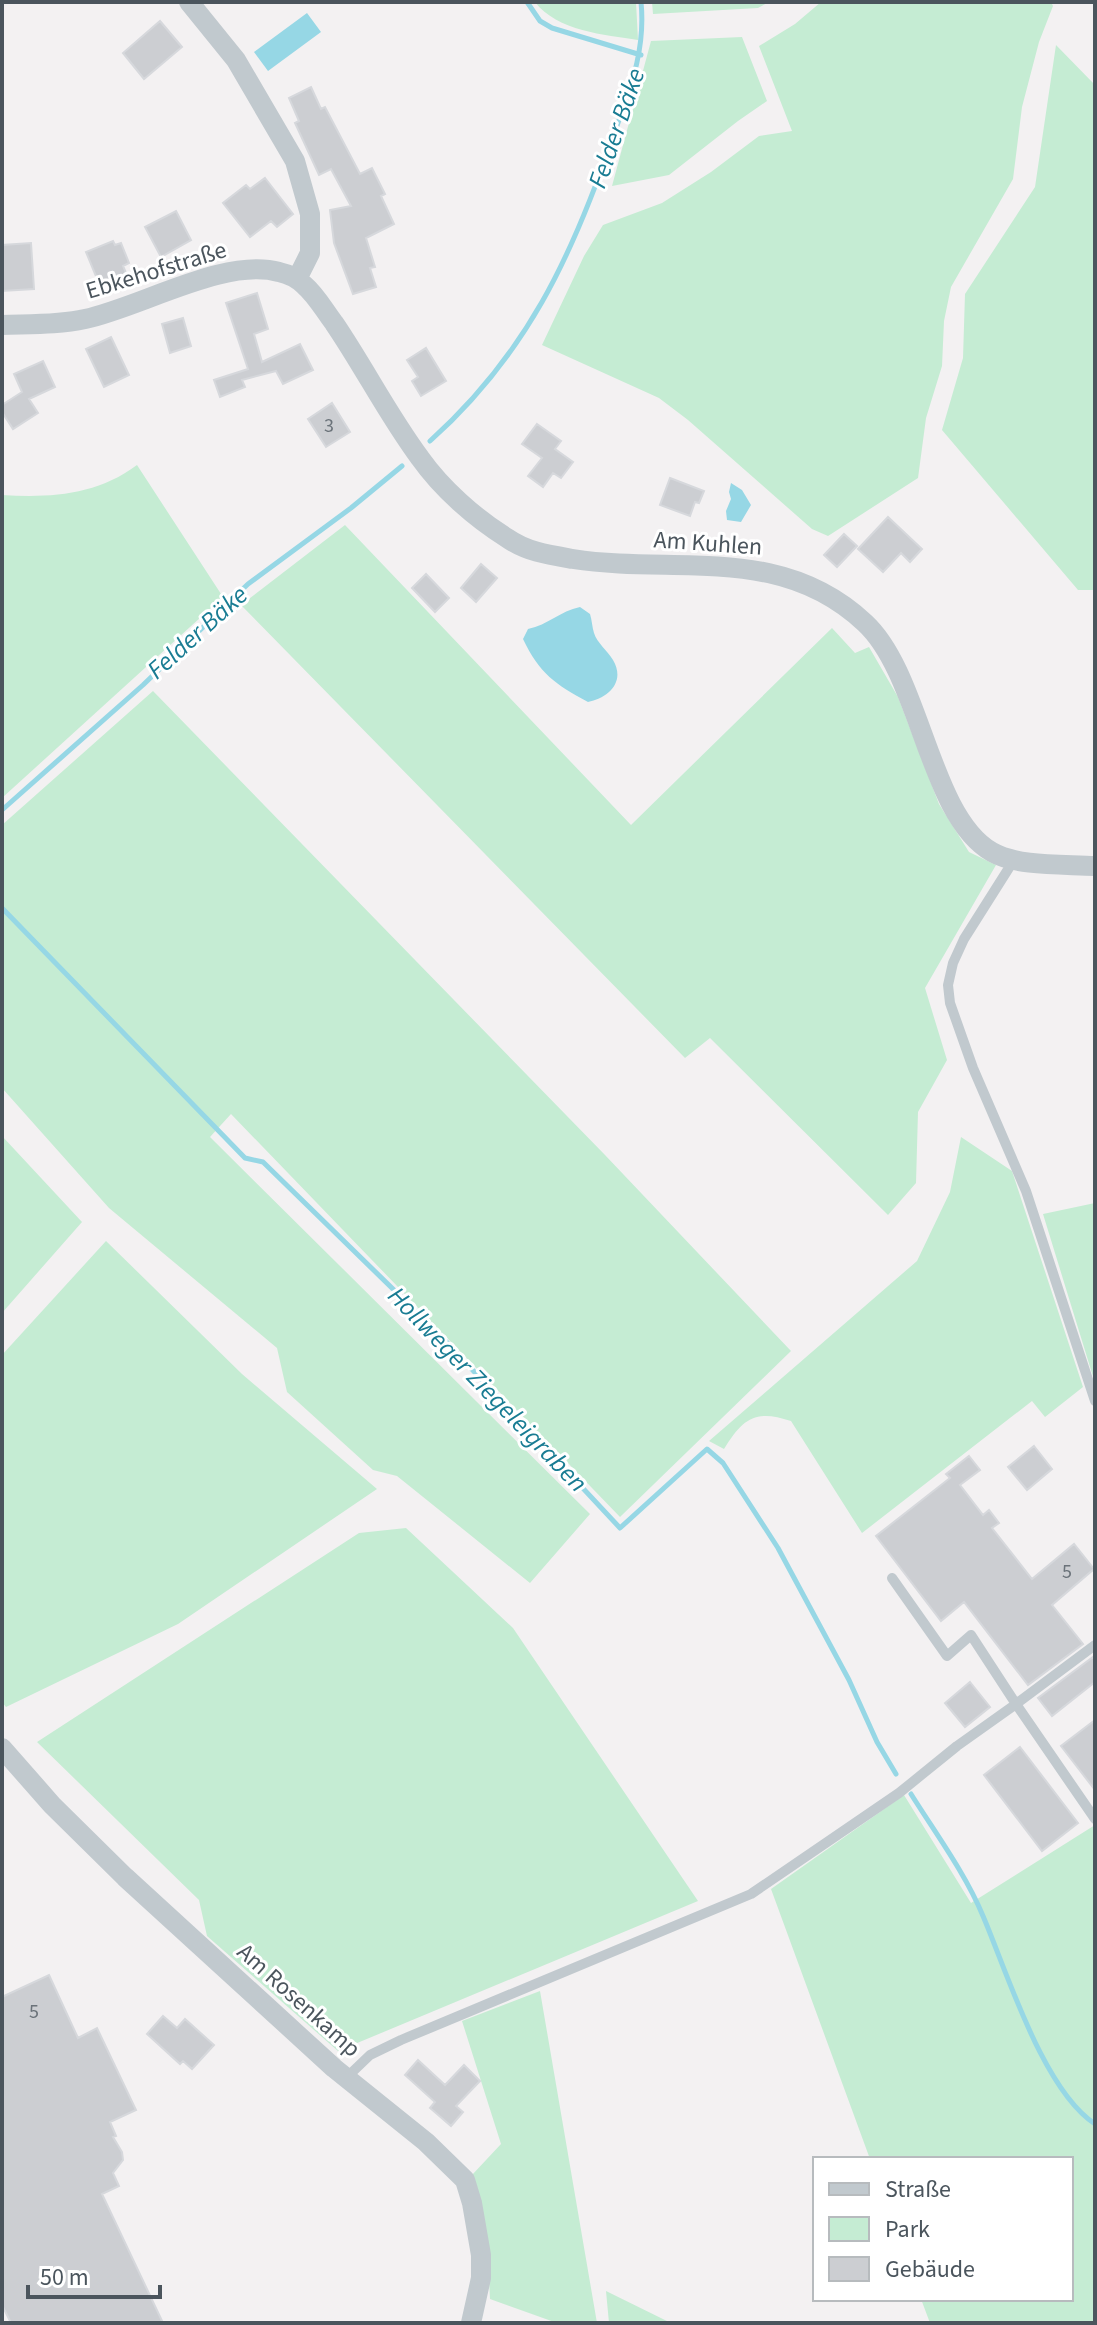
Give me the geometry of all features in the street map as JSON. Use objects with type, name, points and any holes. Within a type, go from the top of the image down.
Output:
[{"type":"street","points":[[189,2],[236,60],[295,161],[310,214],[310,253],[297,279]]},
{"type":"street","name":"Ebkehofstraße","points":[[2,325],[84,320],[230,272],[258,268],[297,279]]},
{"type":"street","name":"Am Kuhlen","points":[[297,279],[316,298],[347,343],[422,461],[466,507],[507,538],[528,550],[605,564],[732,566],[763,571],[815,589],[867,624],[895,667],[959,816],[978,840],[992,852],[1014,860],[1095,866]]},
{"type":"street","name":"Am Rosenkamp","points":[[2,1748],[52,1805],[125,1877],[346,2078],[426,2142],[465,2180],[481,2255],[481,2278],[471,2323]]},
{"type":"lane","points":[[1014,860],[964,939],[953,963],[948,985],[950,1003],[973,1068],[1026,1191],[1095,1401]]},
{"type":"lane","points":[[892,1578],[947,1656],[971,1635],[1095,1819]]},
{"type":"lane","points":[[346,2078],[370,2055],[401,2040],[751,1894],[899,1793],[957,1746],[1095,1645]]},
{"type":"green space","points":[[535,2],[636,2],[638,40],[582,30],[544,12]]},
{"type":"green space","points":[[652,2],[769,2],[758,8],[653,14]]},
{"type":"green space","points":[[821,2],[1051,2],[1053,6],[1039,42],[1022,107],[1013,179],[951,287],[944,321],[942,366],[926,418],[918,478],[828,536],[812,529],[659,398],[542,345],[584,256],[603,225],[662,203],[759,136],[792,131],[759,46],[795,24]]},
{"type":"green space","points":[[742,37],[767,101],[669,175],[612,186],[651,41]]},
{"type":"green space","points":[[1056,45],[1095,85],[1095,590],[1078,590],[942,430],[963,358],[965,294],[1035,187]]},
{"type":"green space","points":[[137,465],[223,597],[2,798],[2,495],[38,496],[73,492],[106,483]]},
{"type":"green space","points":[[345,525],[631,825],[832,628],[855,653],[869,647],[898,697],[939,804],[969,852],[996,865],[925,988],[947,1060],[918,1112],[916,1183],[888,1215],[710,1038],[685,1058],[241,605]]},
{"type":"green space","points":[[153,691],[605,1155],[791,1351],[620,1517],[231,1114],[210,1137],[590,1514],[530,1583],[397,1476],[373,1470],[287,1392],[277,1348],[109,1208],[2,1088],[2,825]]},
{"type":"green space","points":[[2,1136],[82,1222],[2,1313]]},
{"type":"green space","points":[[961,1137],[1012,1171],[1083,1387],[1045,1417],[1032,1401],[862,1533],[791,1421],[759,1416],[744,1423],[724,1449],[709,1441],[917,1261],[950,1192]]},
{"type":"green space","points":[[1095,1203],[1095,1383],[1043,1214]]},
{"type":"green space","points":[[106,1241],[242,1374],[377,1489],[178,1624],[6,1707],[2,1702],[2,1355]]},
{"type":"green space","points":[[406,1528],[513,1628],[698,1901],[338,2051],[207,1936],[199,1900],[37,1742],[359,1533]]},
{"type":"green space","points":[[904,1795],[971,1903],[1095,1825],[1095,2323],[930,2323],[922,2301],[1073,2301],[1073,2157],[869,2157],[771,1889]]},
{"type":"green space","points":[[540,1991],[597,2323],[557,2323],[490,2299],[487,2238],[472,2175],[501,2144],[462,2021]]},
{"type":"green space","points":[[606,2291],[671,2323],[609,2323]]},
{"type":"water","points":[[307,13],[321,32],[268,71],[254,52]]},
{"type":"water","points":[[731,483],[742,490],[751,505],[741,522],[727,520]]},
{"type":"water","points":[[580,607],[590,614],[595,637],[613,660],[617,675],[608,693],[588,702],[550,677],[535,661],[523,639],[528,629]]},
{"type":"building","points":[[160,21],[182,47],[144,79],[123,53]]},
{"type":"building","points":[[311,87],[360,174],[372,168],[385,194],[381,196],[394,224],[366,238],[375,267],[370,268],[376,287],[353,294],[334,243],[330,210],[351,206],[331,169],[319,175],[295,123],[299,121],[289,98]]},
{"type":"building","points":[[265,178],[293,214],[277,227],[271,221],[250,237],[223,203],[246,185],[250,189]]},
{"type":"building","points":[[176,211],[191,240],[161,257],[145,227]]},
{"type":"building","points":[[113,241],[115,245],[121,243],[129,263],[123,266],[127,275],[100,286],[86,252]]},
{"type":"building","points":[[31,243],[34,289],[2,291],[2,245]]},
{"type":"building","points":[[257,293],[268,329],[254,334],[262,362],[300,344],[313,370],[283,384],[276,371],[242,380],[245,387],[220,397],[214,380],[248,369],[226,303]]},
{"type":"building","points":[[183,318],[191,346],[170,353],[162,324]]},
{"type":"building","points":[[111,337],[129,375],[104,387],[86,349]]},
{"type":"building","points":[[426,348],[446,381],[421,396],[412,381],[418,377],[407,360]]},
{"type":"building","points":[[43,361],[55,387],[29,399],[38,413],[13,429],[2,412],[2,405],[22,392],[14,374]]},
{"type":"building","points":[[332,403],[350,432],[326,447],[308,419]]},
{"type":"building","points":[[537,424],[561,441],[555,449],[573,462],[561,478],[553,473],[543,487],[528,476],[542,458],[522,444]]},
{"type":"building","points":[[670,478],[704,491],[699,503],[695,502],[690,516],[660,505]]},
{"type":"building","points":[[888,517],[922,549],[910,562],[901,553],[883,572],[858,549]]},
{"type":"building","points":[[844,534],[857,546],[837,567],[824,555]]},
{"type":"building","points":[[481,564],[497,578],[476,602],[461,588]]},
{"type":"building","points":[[426,574],[449,598],[435,612],[412,588]]},
{"type":"building","points":[[1034,1446],[1052,1469],[1027,1490],[1008,1467]]},
{"type":"building","points":[[969,1456],[980,1470],[960,1485],[983,1515],[989,1510],[999,1523],[992,1528],[1032,1579],[1074,1544],[1094,1569],[1052,1605],[1083,1644],[1028,1685],[964,1602],[941,1621],[876,1536],[950,1478],[946,1474]]},
{"type":"building","points":[[1093,1657],[1095,1682],[1052,1716],[1038,1698]]},
{"type":"building","points":[[970,1682],[990,1707],[965,1727],[945,1703]]},
{"type":"building","points":[[1095,1720],[1095,1790],[1061,1746]]},
{"type":"building","points":[[1020,1747],[1078,1823],[1042,1851],[984,1775]]},
{"type":"building","points":[[49,1975],[78,2038],[97,2028],[136,2110],[110,2122],[123,2160],[113,2173],[119,2186],[102,2194],[163,2323],[11,2323],[2,2305],[2,1997]]},
{"type":"building","points":[[163,2016],[177,2028],[185,2019],[214,2045],[192,2069],[183,2061],[180,2064],[147,2034]]},
{"type":"building","points":[[418,2060],[445,2085],[464,2065],[480,2081],[456,2106],[463,2112],[451,2126],[430,2108],[435,2102],[405,2075]]},
{"type":"waterway","points":[[527,2],[540,21],[552,28],[641,55]]},
{"type":"waterway","name":"Felder Bäke","points":[[430,441],[464,408],[519,339],[562,263],[581,223],[630,87],[639,55],[641,2]]},
{"type":"waterway","name":"Felder Bäke","points":[[2,810],[143,685],[248,584],[402,466]]},
{"type":"waterway","name":"Hollweger Ziegeleigraben","points":[[2,908],[245,1158],[263,1162],[439,1334],[620,1528],[707,1449],[723,1463],[778,1548],[896,1774]]},
{"type":"waterway","name":"Hollweger Ziegeleigraben","points":[[911,1794],[976,1900],[1043,2058],[1076,2108],[1095,2124]]}]
